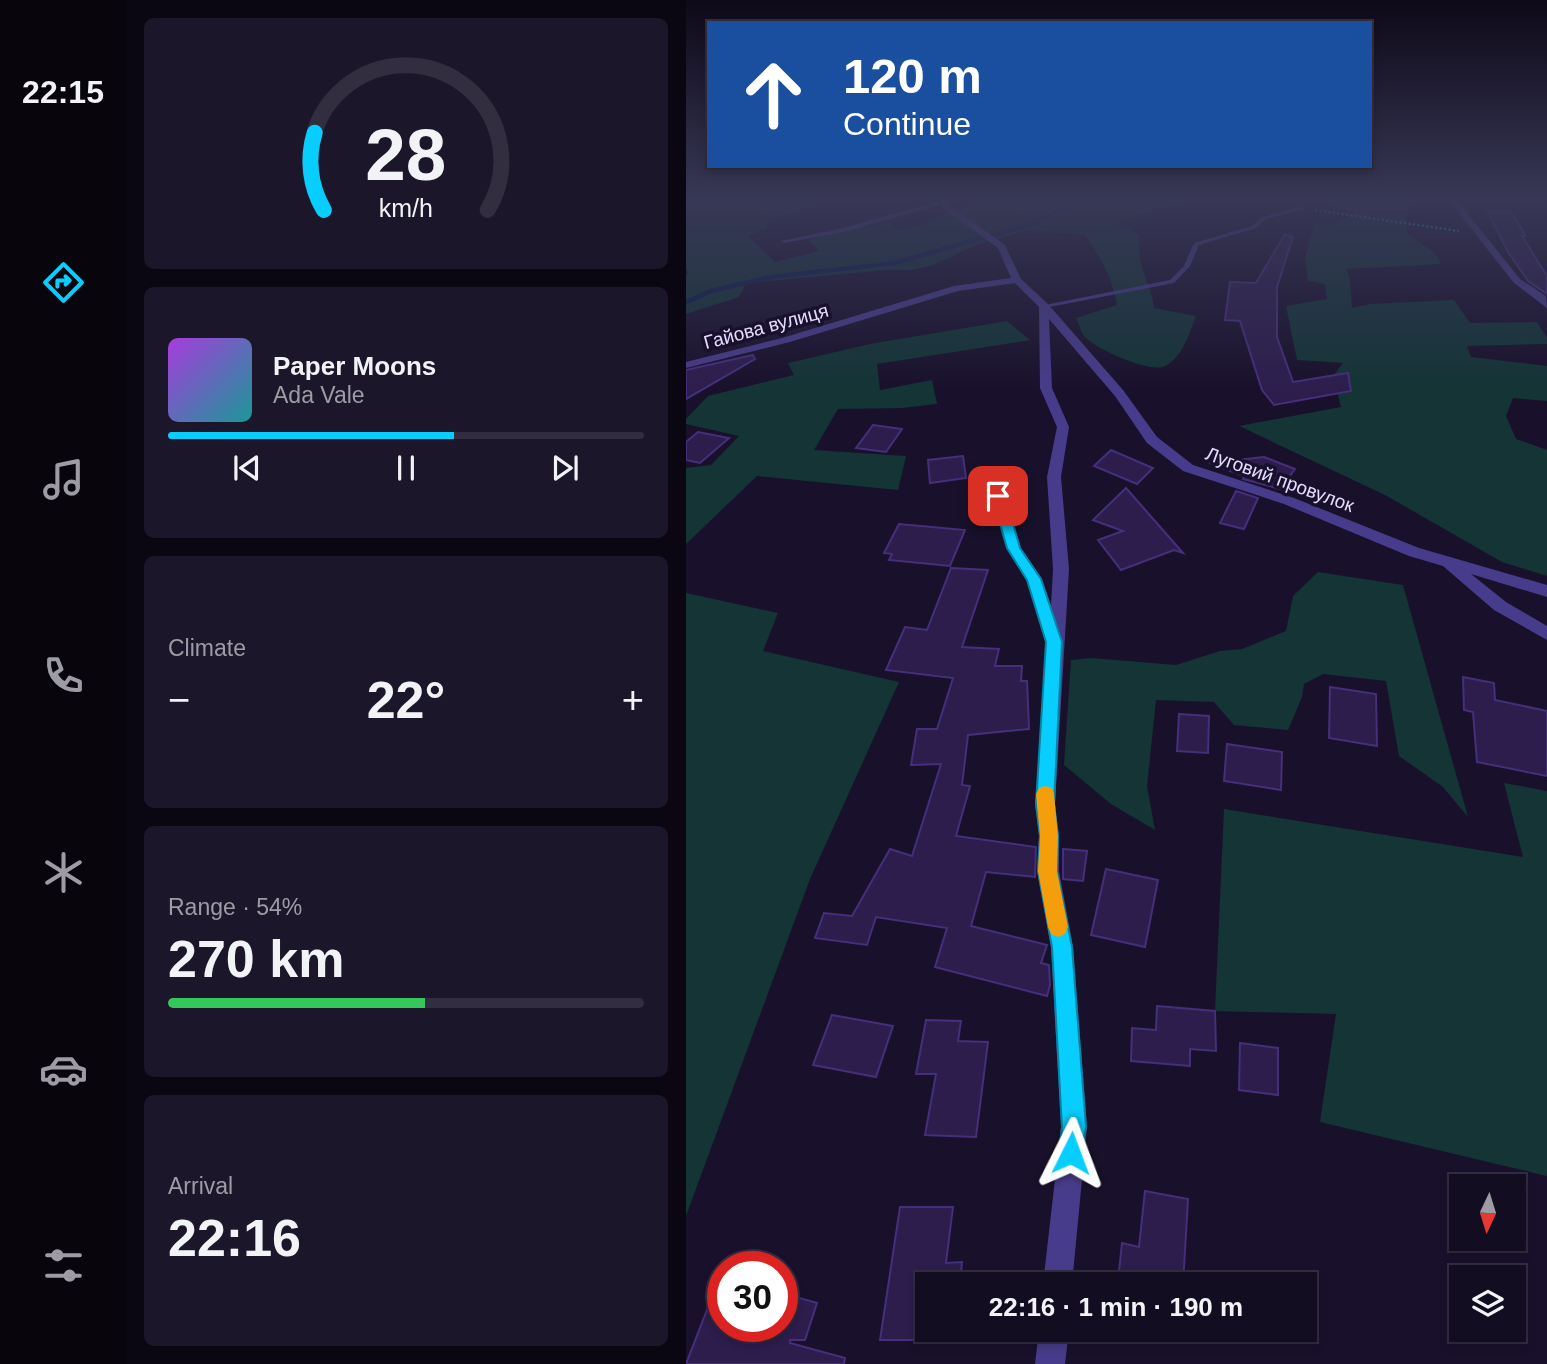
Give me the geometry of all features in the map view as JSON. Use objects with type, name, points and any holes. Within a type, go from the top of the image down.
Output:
[{"type":"street","points":[[1009,263],[1017,280]]},
{"type":"street","points":[[1503,263],[1517,281],[1542,298],[1547,305]]},
{"type":"street","name":"Луговий провулок","points":[[1017,280],[1044,306],[1119,393],[1152,440],[1188,468],[1289,500],[1414,552],[1445,561],[1500,606],[1547,634]]},
{"type":"street","name":"Гайова вулиця","points":[[686,365],[812,332],[957,288],[1017,280]]},
{"type":"street","points":[[1044,306],[1046,388],[1063,427],[1054,477],[1061,569],[1045,804],[1049,836],[1048,871],[1062,947],[1074,1127],[1059,1272]]},
{"type":"street","points":[[998,496],[1014,548],[1034,579],[1054,642]]},
{"type":"street","points":[[1445,561],[1547,591]]},
{"type":"street","points":[[1051,1364],[1053,1342]]},
{"type":"lane","points":[[1044,306],[1172,282],[1179,278],[1188,263]]},
{"type":"green space","points":[[686,263],[939,263],[911,270],[746,283],[739,297],[686,314],[686,276],[689,273]]},
{"type":"green space","points":[[1102,263],[1141,263],[1154,308],[1196,316],[1181,351],[1171,362],[1158,368],[1136,364],[1111,354],[1082,333],[1076,318],[1117,305]]},
{"type":"green space","points":[[1306,263],[1440,263],[1347,269],[1352,308],[1370,304],[1454,300],[1470,323],[1537,322],[1547,338],[1547,344],[1467,346],[1471,357],[1547,366],[1547,401],[1513,398],[1506,416],[1516,439],[1547,450],[1547,576],[1502,562],[1385,495],[1239,426],[1341,407],[1333,376],[1343,363],[1297,360],[1286,306],[1327,299],[1325,284],[1308,281]]},
{"type":"green space","points":[[1007,321],[1030,340],[877,364],[880,390],[932,380],[937,404],[902,408],[838,409],[814,450],[906,456],[898,490],[757,476],[686,544],[686,468],[711,465],[739,436],[686,424],[686,419],[708,396],[794,375],[788,363],[870,344]]},
{"type":"green space","points":[[1318,572],[1403,585],[1468,817],[1443,787],[1399,756],[1386,681],[1323,674],[1304,684],[1302,697],[1288,730],[1234,725],[1214,702],[1156,700],[1147,786],[1155,830],[1111,804],[1064,765],[1071,660],[1091,658],[1176,665],[1220,651],[1242,649],[1286,631],[1293,596]]},
{"type":"green space","points":[[686,593],[778,613],[763,651],[899,682],[810,879],[686,1216]]},
{"type":"green space","points":[[1504,783],[1547,791],[1547,1176],[1320,1122],[1336,1014],[1215,1011],[1224,809],[1523,857]]},
{"type":"building","points":[[1268,263],[1285,263],[1277,287],[1277,337],[1293,382],[1348,373],[1351,391],[1274,405],[1262,390],[1240,321],[1225,320],[1230,282],[1256,283]]},
{"type":"building","points":[[1515,263],[1539,263],[1547,276],[1547,294],[1528,281]]},
{"type":"building","points":[[753,355],[755,359],[686,399],[686,370]]},
{"type":"building","points":[[873,425],[902,429],[886,452],[856,448]]},
{"type":"building","points":[[698,432],[729,438],[700,463],[686,460],[686,442]]},
{"type":"building","points":[[1111,450],[1153,468],[1137,484],[1094,466]]},
{"type":"building","points":[[963,456],[966,478],[930,483],[928,460]]},
{"type":"building","points":[[1264,457],[1295,469],[1280,489],[1243,479],[1244,476],[1209,463]]},
{"type":"building","points":[[1126,488],[1183,553],[1174,550],[1121,570],[1098,540],[1123,531],[1093,520]]},
{"type":"building","points":[[1236,491],[1258,498],[1244,529],[1220,523]]},
{"type":"building","points":[[899,524],[965,530],[950,566],[889,560],[892,554],[884,553]]},
{"type":"building","points":[[951,568],[988,570],[962,647],[999,649],[995,666],[1022,666],[1021,681],[1027,681],[1029,729],[968,735],[962,785],[970,786],[956,836],[1036,847],[1035,877],[986,872],[971,926],[1047,945],[1041,963],[1049,965],[1050,985],[1047,996],[935,967],[947,928],[876,917],[867,945],[815,938],[824,913],[852,916],[890,849],[912,856],[941,764],[911,765],[917,729],[937,729],[953,678],[886,670],[905,627],[927,630]]},
{"type":"building","points":[[1463,677],[1494,683],[1495,700],[1547,711],[1547,776],[1477,762],[1473,712],[1464,710]]},
{"type":"building","points":[[1330,687],[1376,694],[1377,746],[1329,738]]},
{"type":"building","points":[[1179,714],[1209,716],[1208,753],[1177,751]]},
{"type":"building","points":[[1227,744],[1282,752],[1281,790],[1224,781]]},
{"type":"building","points":[[1063,849],[1087,851],[1083,881],[1063,879]]},
{"type":"building","points":[[1106,869],[1158,880],[1145,947],[1091,935]]},
{"type":"building","points":[[1157,1006],[1215,1011],[1216,1051],[1190,1049],[1190,1066],[1131,1061],[1132,1028],[1156,1030]]},
{"type":"building","points":[[832,1015],[893,1026],[876,1077],[813,1065]]},
{"type":"building","points":[[926,1020],[961,1021],[958,1041],[988,1042],[976,1137],[925,1135],[936,1074],[916,1074]]},
{"type":"building","points":[[1240,1043],[1278,1048],[1278,1095],[1239,1090]]},
{"type":"building","points":[[1145,1191],[1188,1199],[1184,1272],[1119,1272],[1122,1243],[1139,1247]]},
{"type":"building","points":[[900,1207],[953,1207],[946,1263],[962,1262],[961,1272],[915,1272],[915,1340],[880,1340]]},
{"type":"building","points":[[798,1298],[817,1303],[805,1340],[798,1340]]},
{"type":"building","points":[[707,1310],[707,1342],[790,1342],[845,1358],[844,1364],[686,1364]]},
{"type":"waterway","points":[[686,302],[711,291],[771,277],[895,263]]},
{"type":"slow traffic","points":[[1045,794],[1049,836],[1048,871],[1058,927]]},
{"type":"route","points":[[998,496],[1014,548],[1034,579],[1054,642],[1045,804],[1049,836],[1048,871],[1062,947],[1074,1127],[1071,1153]]}]
